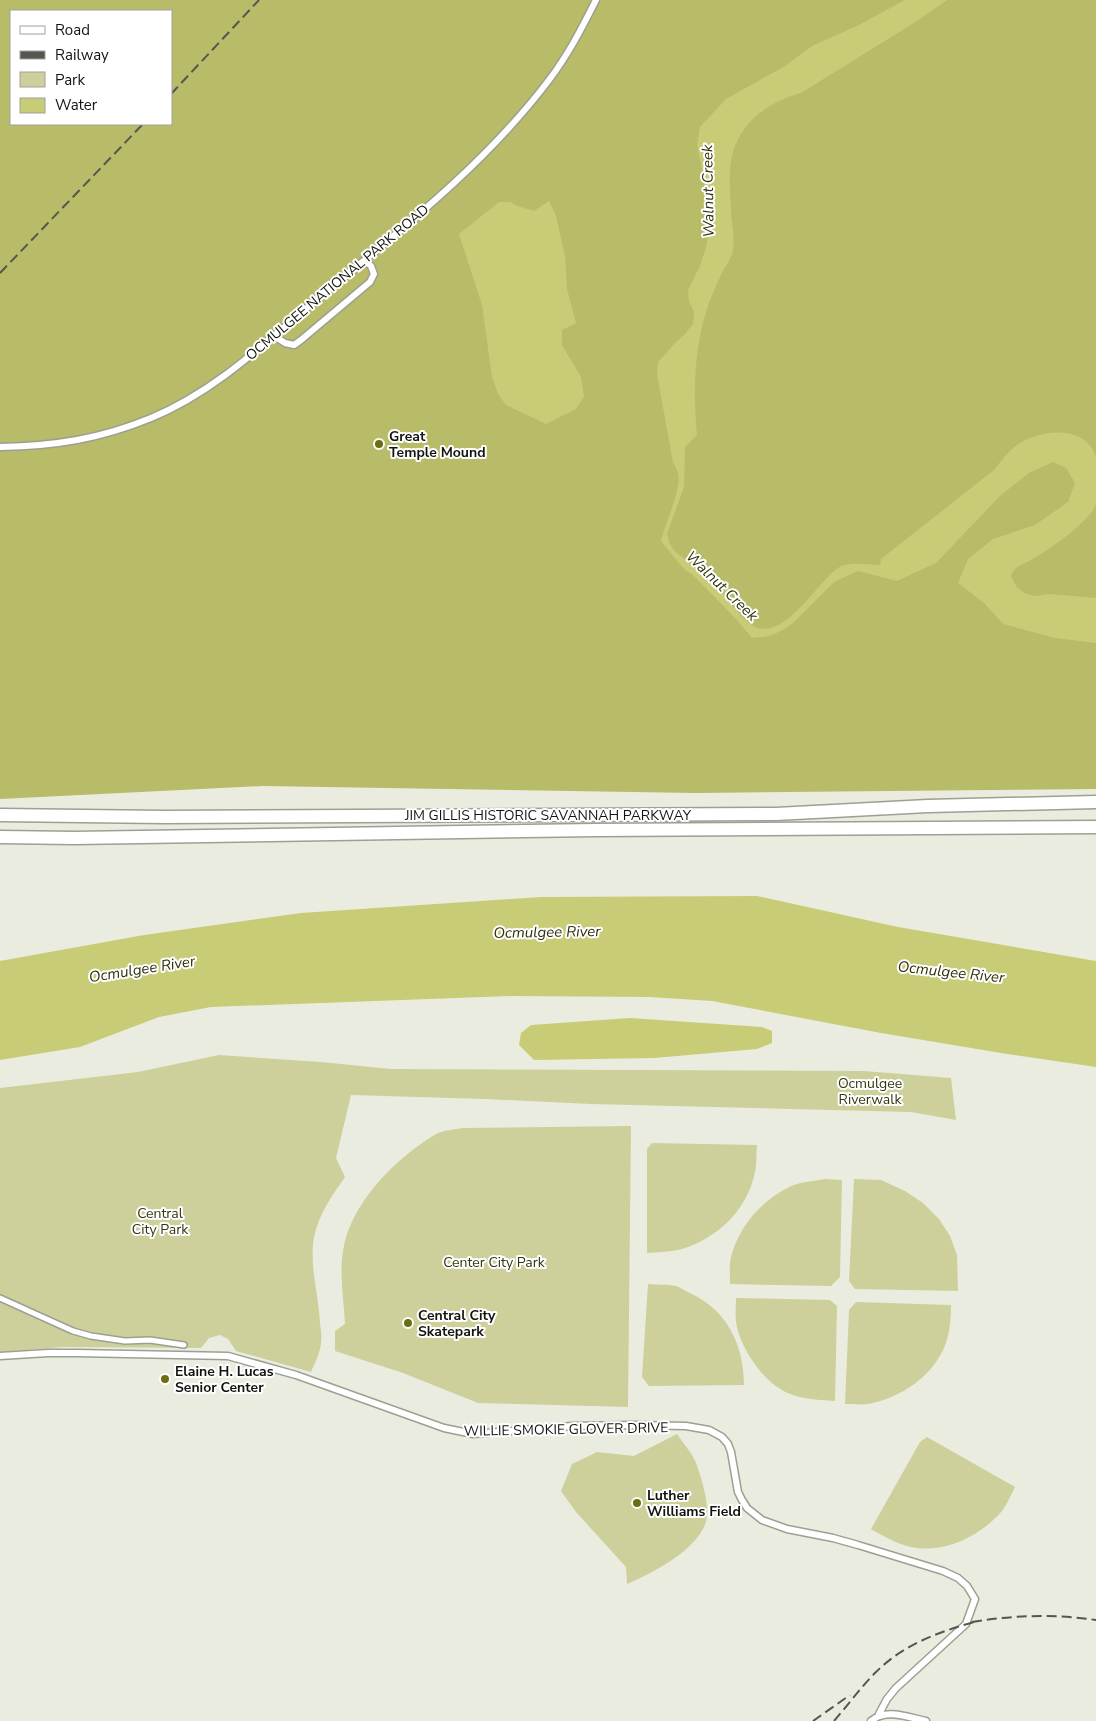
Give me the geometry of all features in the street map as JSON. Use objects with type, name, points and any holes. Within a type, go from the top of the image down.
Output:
[{"type":"highway","name":"JIM GILLIS HISTORIC SAVANNAH PARKWAY","points":[[0,815],[164,818],[776,814],[928,806],[1096,802]]},
{"type":"highway","name":"JIM GILLIS HISTORIC SAVANNAH PARKWAY","points":[[0,837],[74,838],[606,830],[1096,827]]},
{"type":"street","name":"OCMULGEE NATIONAL PARK ROAD","points":[[0,447],[37,446],[78,440],[117,431],[152,418],[195,395],[223,377],[365,260],[478,161],[550,79],[572,46],[596,0]]},
{"type":"street","points":[[274,336],[285,343],[294,345],[302,340],[370,282],[374,274],[371,266],[365,260]]},
{"type":"street","points":[[0,1298],[73,1331],[91,1336],[125,1341],[150,1340],[184,1345]]},
{"type":"street","name":"WILLIE SMOKIE GLOVER DRIVE","points":[[0,1356],[57,1353],[228,1356],[296,1375],[444,1428],[473,1434],[572,1426],[686,1426],[709,1430],[722,1437],[728,1444],[732,1452],[738,1492],[747,1508],[762,1520],[787,1529],[833,1538],[911,1560],[958,1578],[967,1586],[975,1599],[966,1624],[896,1688],[878,1714]]},
{"type":"street","points":[[871,1721],[878,1714],[892,1714],[926,1721]]},
{"type":"green space","name":"Central City Park","points":[[219,1055],[391,1069],[864,1071],[951,1078],[956,1120],[911,1112],[591,1104],[351,1095],[336,1158],[345,1177],[323,1212],[314,1237],[313,1270],[321,1338],[318,1354],[311,1372],[236,1351],[228,1339],[220,1335],[209,1338],[201,1348],[64,1347],[0,1352],[0,1088],[138,1072]]},
{"type":"green space","name":"Center City Park","points":[[631,1126],[628,1407],[478,1403],[403,1373],[335,1351],[335,1331],[345,1324],[341,1269],[347,1233],[365,1199],[377,1184],[391,1169],[421,1144],[439,1133],[462,1128]]},
{"type":"green space","points":[[652,1143],[757,1145],[756,1169],[745,1199],[728,1222],[717,1231],[705,1239],[678,1250],[647,1253],[647,1149]]},
{"type":"green space","points":[[825,1179],[842,1180],[840,1277],[831,1286],[730,1284],[730,1260],[735,1246],[746,1225],[761,1206],[791,1186]]},
{"type":"green space","points":[[854,1179],[881,1180],[905,1191],[923,1203],[939,1219],[950,1236],[957,1255],[958,1291],[855,1289],[849,1281]]},
{"type":"green space","points":[[648,1284],[678,1287],[703,1300],[714,1309],[731,1330],[737,1343],[741,1356],[744,1385],[649,1386],[642,1377]]},
{"type":"green space","points":[[736,1298],[830,1300],[837,1306],[835,1401],[792,1395],[779,1388],[765,1376],[751,1359],[741,1339],[736,1321]]},
{"type":"green space","points":[[856,1302],[951,1305],[946,1343],[941,1355],[933,1366],[915,1384],[904,1391],[892,1397],[868,1404],[845,1404],[849,1310]]},
{"type":"green space","name":"Luther Williams Field","points":[[677,1434],[690,1452],[698,1468],[706,1497],[707,1516],[704,1527],[697,1538],[676,1558],[627,1584],[626,1567],[576,1512],[561,1491],[572,1464],[597,1452],[634,1456]]},
{"type":"green space","points":[[927,1437],[1015,1487],[1002,1511],[985,1527],[964,1540],[929,1549],[917,1548],[893,1541],[871,1529],[920,1442]]},
{"type":"shaded area","points":[[0,0],[1096,0],[1096,789],[695,793],[263,786],[0,799]]},
{"type":"water","name":"Walnut Creek","points":[[905,0],[947,0],[917,21],[801,93],[762,111],[743,130],[737,142],[732,156],[730,176],[734,247],[709,303],[700,335],[695,385],[697,435],[685,447],[684,487],[667,534],[669,541],[675,551],[696,567],[706,579],[716,585],[748,622],[763,629],[775,626],[799,609],[838,568],[853,564],[880,565],[881,559],[994,470],[1009,452],[1020,443],[1030,438],[1052,433],[1074,435],[1083,439],[1091,447],[1096,457],[1096,503],[1093,510],[1078,527],[1047,550],[1016,568],[1011,576],[1016,586],[1024,593],[1034,596],[1050,594],[1096,598],[1096,643],[1055,638],[1003,624],[984,603],[958,583],[968,559],[993,539],[1035,525],[1068,502],[1075,483],[1066,468],[1053,462],[1029,473],[1001,495],[936,563],[897,581],[858,571],[834,582],[793,623],[770,636],[752,638],[694,576],[683,568],[661,541],[679,480],[678,472],[673,462],[657,374],[658,362],[693,324],[694,312],[689,301],[688,290],[700,266],[707,244],[709,204],[697,145],[700,127],[726,99],[785,66],[812,46],[859,25]]},
{"type":"water","points":[[549,201],[556,216],[565,256],[567,289],[576,323],[562,330],[562,345],[581,377],[584,397],[576,409],[546,424],[506,405],[498,394],[492,377],[482,305],[459,234],[499,202],[510,202],[534,211]]},
{"type":"water","name":"Ocmulgee River","points":[[757,896],[898,927],[1096,961],[1096,1067],[881,1033],[712,1001],[649,997],[512,996],[211,1007],[159,1017],[80,1047],[0,1060],[0,961],[144,935],[301,913],[541,897]]},
{"type":"water","points":[[630,1018],[762,1027],[772,1031],[772,1043],[757,1049],[654,1058],[534,1060],[519,1045],[521,1033],[531,1025]]},
{"type":"railway","points":[[172,93],[259,0]]},
{"type":"railway","points":[[0,273],[142,125]]},
{"type":"railway","points":[[972,1622],[1034,1616],[1096,1620]]},
{"type":"railway","points":[[834,1721],[870,1678],[887,1662],[911,1646],[937,1634],[978,1621]]},
{"type":"railway","points":[[813,1721],[850,1695]]},
{"type":"place","name":"Great Temple Mound","points":[[379,444]]},
{"type":"place","name":"Central City Skatepark","points":[[408,1323]]},
{"type":"place","name":"Elaine H. Lucas Senior Center","points":[[165,1379]]},
{"type":"place","name":"Luther Williams Field","points":[[637,1503]]},
{"type":"park label","name":"Ocmulgee Riverwalk","points":[[870,1092]]}]
